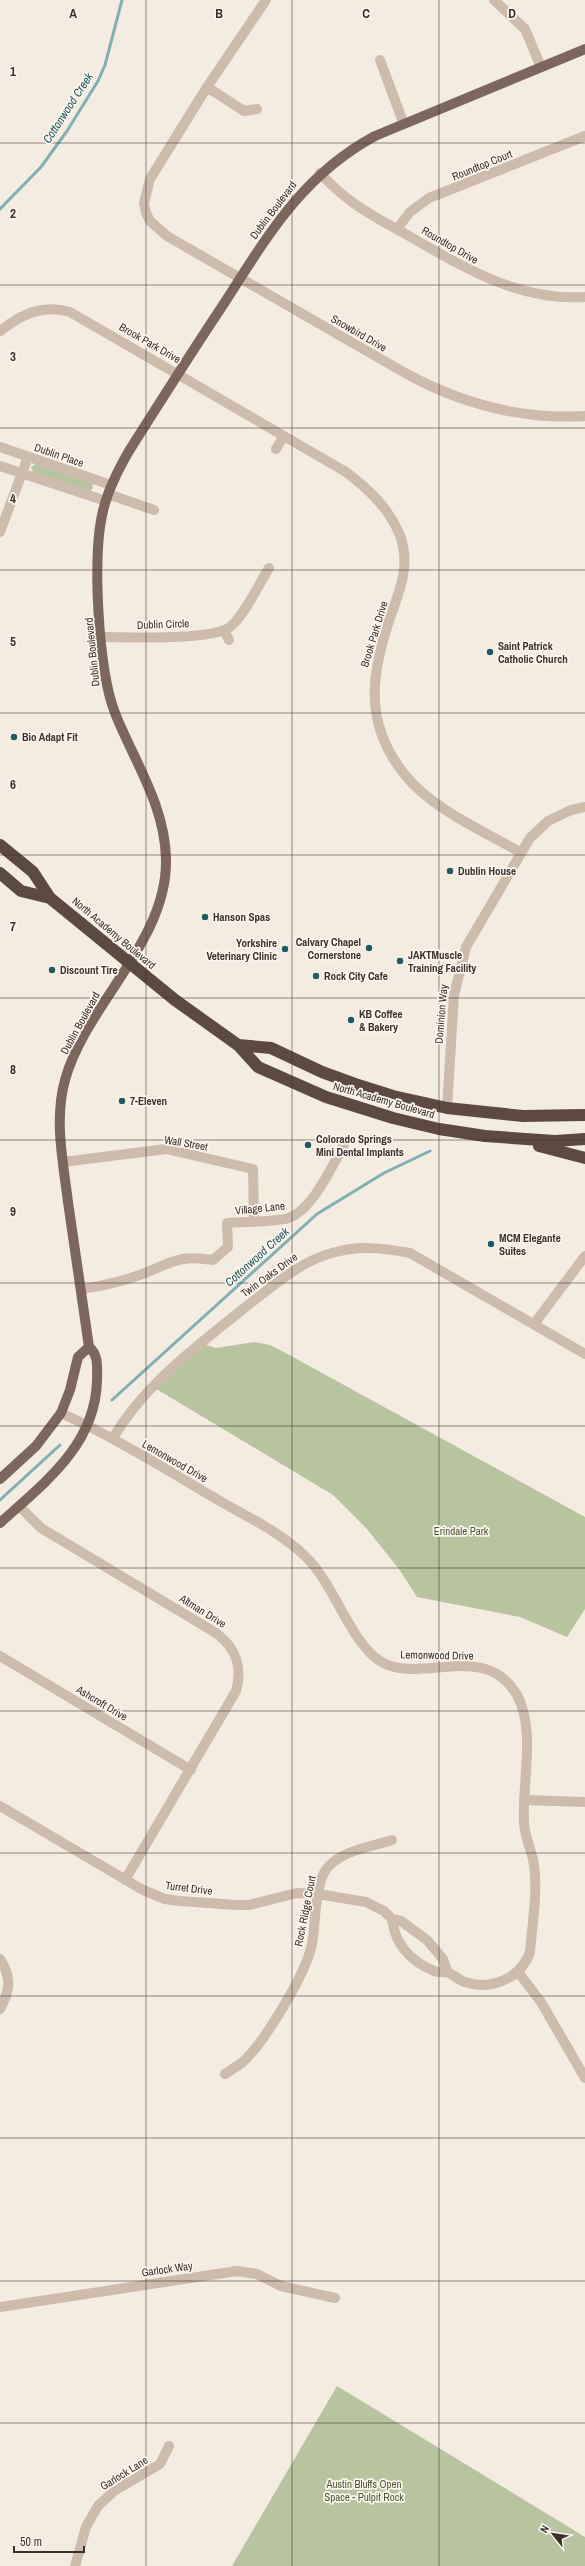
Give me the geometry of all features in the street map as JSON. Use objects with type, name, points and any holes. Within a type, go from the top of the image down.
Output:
[{"type":"highway","name":"North Academy Boulevard","points":[[0,845],[33,872],[50,898],[175,1000],[238,1045],[258,1067],[326,1097],[393,1118],[438,1129],[485,1136],[555,1141],[585,1139]]},
{"type":"highway","name":"North Academy Boulevard","points":[[0,873],[22,891],[50,898]]},
{"type":"highway","name":"North Academy Boulevard","points":[[238,1045],[271,1048],[322,1072],[354,1084],[393,1096],[447,1108],[523,1116],[585,1115]]},
{"type":"highway","points":[[485,1136],[563,1151],[585,1158]]},
{"type":"main road","name":"Dublin Boulevard","points":[[0,1523],[65,1463],[76,1448],[88,1426],[97,1385],[98,1364],[94,1351],[89,1347],[63,1162],[59,1126],[65,1080],[77,1049],[154,916],[161,895],[166,860],[164,838],[155,802],[115,712],[109,692],[102,637],[98,548],[108,493],[129,451],[240,278],[282,215],[320,174],[356,146],[403,122],[585,50]]},
{"type":"main road","points":[[0,1479],[36,1446],[61,1413],[70,1390],[78,1357],[89,1347]]},
{"type":"street","name":"Snowbird Drive","points":[[266,0],[207,87],[150,179],[143,213],[150,222],[167,236],[405,373],[451,395],[486,406],[520,413],[585,416]]},
{"type":"street","points":[[494,0],[525,29],[541,67]]},
{"type":"street","points":[[380,60],[403,122]]},
{"type":"street","points":[[207,87],[244,111],[257,109]]},
{"type":"street","name":"Roundtop Court","points":[[397,229],[410,212],[430,198],[585,136]]},
{"type":"street","name":"Roundtop Drive","points":[[320,174],[344,198],[477,275],[504,286],[540,295],[585,297]]},
{"type":"street","name":"Brook Park Drive","points":[[0,331],[23,314],[42,309],[62,310],[79,316],[346,472],[379,502],[399,533],[403,547],[404,575],[382,642],[374,678],[376,716],[390,752],[405,775],[427,796],[520,852]]},
{"type":"street","points":[[276,449],[284,436]]},
{"type":"street","name":"Dublin Place","points":[[0,447],[28,457],[108,493]]},
{"type":"street","points":[[0,532],[28,457]]},
{"type":"street","points":[[0,466],[22,474],[108,493],[154,510]]},
{"type":"street","points":[[229,640],[224,630],[237,619],[269,568]]},
{"type":"street","name":"Dublin Circle","points":[[102,637],[206,634],[224,630]]},
{"type":"street","name":"Dominion Way","points":[[447,1108],[454,995],[461,962],[474,931],[520,852],[530,838],[548,821],[571,810],[585,807]]},
{"type":"street","name":"Village Lane","points":[[81,1289],[108,1285],[144,1273],[168,1262],[190,1257],[213,1260],[228,1248],[227,1223],[288,1218],[298,1212],[316,1194],[344,1145]]},
{"type":"street","name":"Wall Street","points":[[63,1162],[166,1149],[253,1169],[254,1221]]},
{"type":"street","name":"Twin Oaks Drive","points":[[113,1438],[134,1407],[201,1343],[297,1268],[331,1253],[366,1247],[410,1253],[585,1354]]},
{"type":"street","points":[[534,1324],[585,1256]]},
{"type":"street","name":"Lemonwood Drive","points":[[61,1413],[113,1438],[283,1539],[305,1555],[325,1578],[363,1645],[381,1661],[404,1668],[467,1665],[495,1673],[507,1683],[516,1694],[526,1717],[524,1824],[534,1867],[530,1952],[527,1962],[518,1972]]},
{"type":"street","name":"Altman Drive","points":[[19,1506],[41,1528],[216,1633],[230,1646],[239,1666],[240,1677],[236,1690],[191,1770],[125,1880]]},
{"type":"street","name":"Ashcroft Drive","points":[[0,1656],[191,1770]]},
{"type":"street","points":[[524,1800],[585,1802]]},
{"type":"street","name":"Turret Drive","points":[[0,1806],[125,1880],[154,1895],[179,1901],[249,1905],[298,1893],[318,1894],[366,1902],[384,1911],[392,1918],[401,1921],[427,1940],[443,1959],[448,1973]]},
{"type":"street","name":"Rock Ridge Court","points":[[225,2074],[243,2062],[260,2040],[297,1980],[312,1945],[318,1894],[324,1872],[336,1860],[392,1840]]},
{"type":"street","points":[[392,1918],[397,1939],[403,1949],[425,1966],[436,1971],[448,1973],[466,1982],[477,1984],[500,1982],[518,1972],[541,2002],[585,2078]]},
{"type":"street","points":[[0,1959],[8,1974],[9,1984],[8,1994],[0,2008]]},
{"type":"street","name":"Garlock Way","points":[[0,2307],[237,2271],[256,2274],[281,2286],[335,2298]]},
{"type":"street","name":"Garlock Lane","points":[[75,2566],[86,2527],[98,2506],[114,2491],[160,2464],[170,2446]]},
{"type":"green space","points":[[36,464],[92,483],[93,488],[90,491],[33,472],[31,467]]},
{"type":"green space","name":"Erindale Park","points":[[254,1342],[270,1345],[282,1351],[585,1517],[585,1609],[567,1637],[520,1617],[417,1597],[399,1569],[367,1529],[333,1495],[153,1387],[201,1343],[216,1348]]},
{"type":"green space","name":"Austin Bluffs Open Space - Pulpit Rock","points":[[337,2386],[585,2537],[585,2566],[232,2566]]},
{"type":"waterway","name":"Cottonwood Creek","points":[[0,209],[41,167],[67,131],[98,81],[105,65],[122,0]]},
{"type":"waterway","name":"Cottonwood Creek","points":[[112,1400],[317,1214],[384,1173],[430,1151]]},
{"type":"waterway","name":"Cottonwood Creek","points":[[0,1500],[60,1445]]},
{"type":"place","name":"Saint Patrick Catholic Church","points":[[490,652]]},
{"type":"place","name":"Bio Adapt Fit","points":[[14,737]]},
{"type":"place","name":"Dublin House","points":[[450,871]]},
{"type":"place","name":"Hanson Spas","points":[[205,917]]},
{"type":"place","name":"Calvary Chapel Cornerstone","points":[[369,948]]},
{"type":"place","name":"Yorkshire Veterinary Clinic","points":[[285,949]]},
{"type":"place","name":"JAKTMuscle Training Facility","points":[[400,961]]},
{"type":"place","name":"Discount Tire","points":[[52,970]]},
{"type":"place","name":"Rock City Cafe","points":[[316,976]]},
{"type":"place","name":"KB Coffee & Bakery","points":[[351,1020]]},
{"type":"place","name":"7-Eleven","points":[[122,1101]]},
{"type":"place","name":"Colorado Springs Mini Dental Implants","points":[[308,1145]]},
{"type":"place","name":"MCM Elegante Suites","points":[[491,1244]]}]
